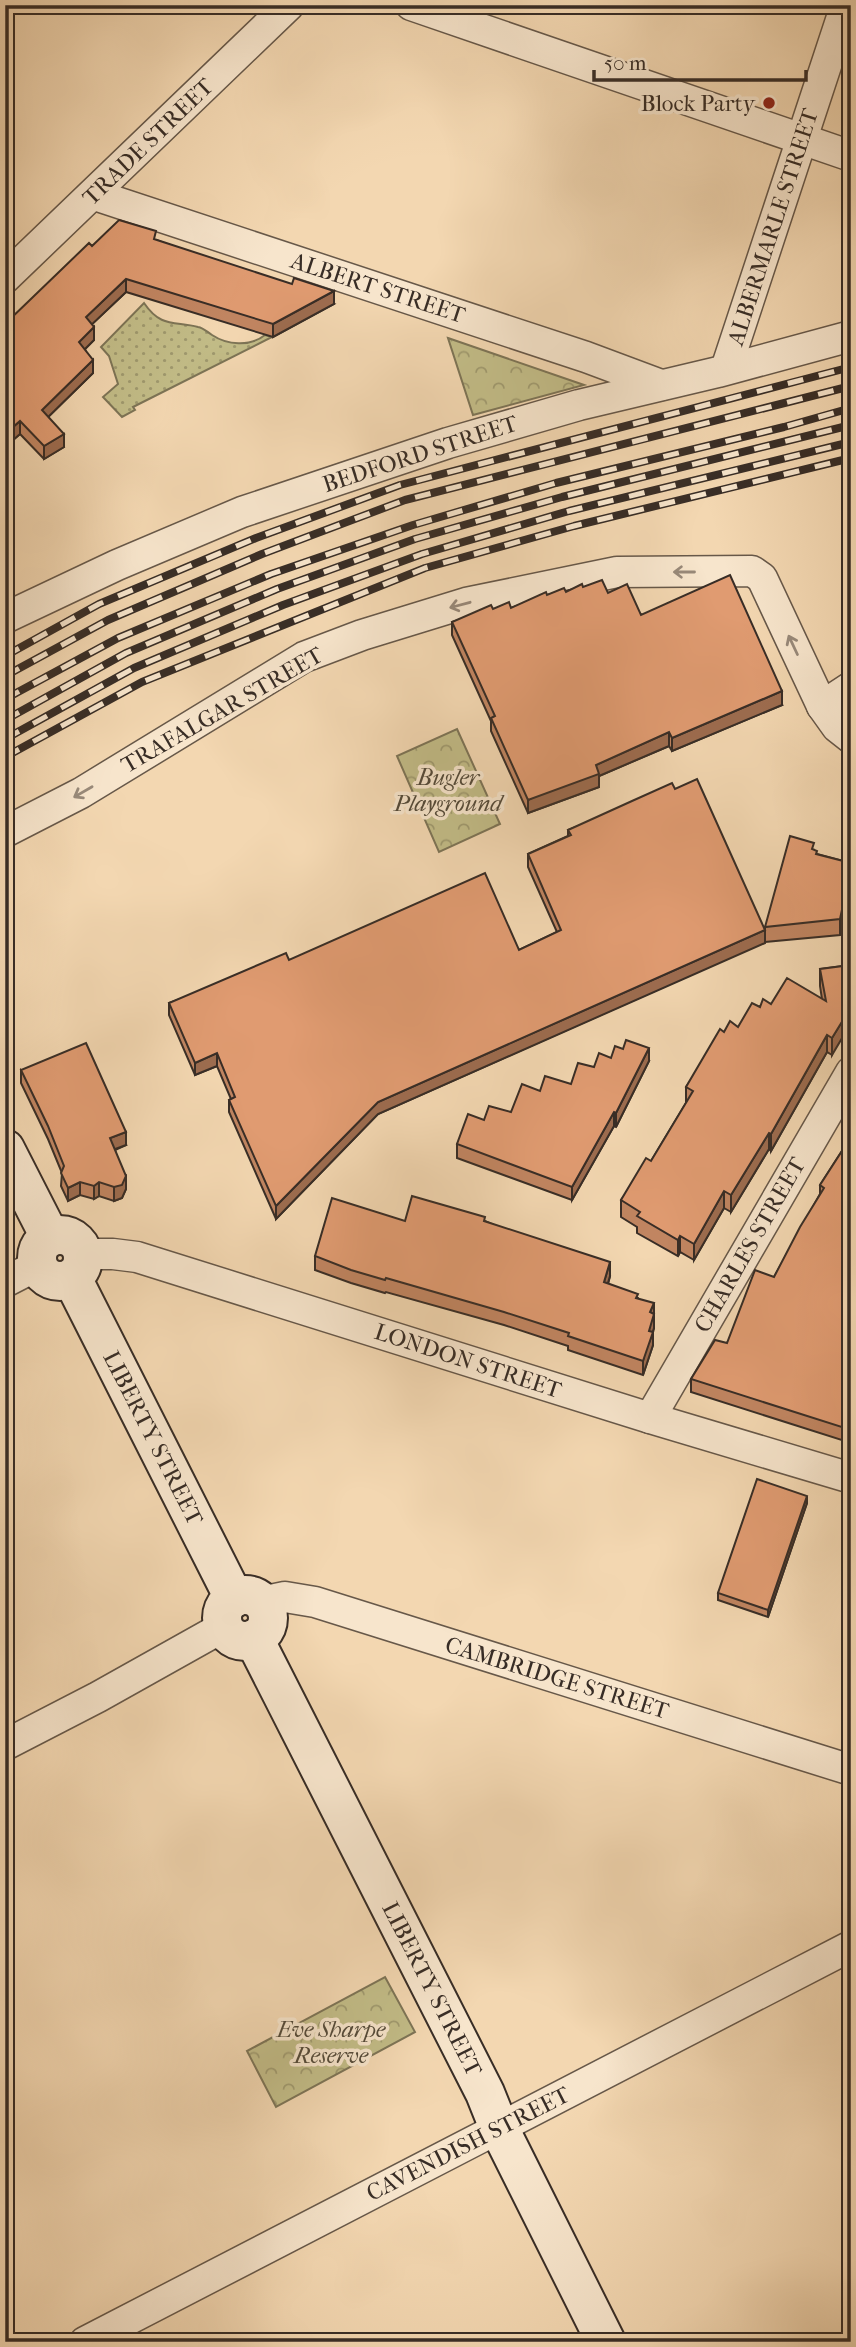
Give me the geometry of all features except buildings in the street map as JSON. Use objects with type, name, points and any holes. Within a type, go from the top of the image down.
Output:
[{"type":"main road","name":"LIBERTY STREET","points":[[5,1149],[485,2093],[499,2128],[606,2342]]},
{"type":"street","name":"TRADE STREET","points":[[5,278],[289,5]]},
{"type":"street","points":[[411,5],[851,156]]},
{"type":"street","name":"ALBERMARLE STREET","points":[[726,369],[846,5]]},
{"type":"street","name":"ALBERT STREET","points":[[94,195],[586,357],[661,385]]},
{"type":"street","name":"BEDFORD STREET","points":[[5,618],[117,565],[242,512],[448,443],[851,336]]},
{"type":"street","name":"TRAFALGAR STREET","points":[[5,832],[81,793],[304,657],[362,635],[466,603],[617,572],[752,571],[762,578],[822,706],[836,727],[851,738]]},
{"type":"street","points":[[822,706],[851,687]]},
{"type":"street","name":"CHARLES STREET","points":[[650,1418],[851,1072]]},
{"type":"street","name":"LONDON STREET","points":[[61,1258],[113,1254],[137,1257],[650,1418],[851,1478]]},
{"type":"street","points":[[5,1282],[61,1258]]},
{"type":"street","name":"CAMBRIDGE STREET","points":[[5,1745],[285,1597],[315,1602],[851,1770]]},
{"type":"street","name":"CAVENDISH STREET","points":[[85,2342],[851,1947]]},
{"type":"green space","points":[[144,303],[162,320],[200,328],[224,341],[246,343],[265,335],[272,337],[133,407],[135,410],[122,417],[103,397],[118,384],[109,356],[101,347]]},
{"type":"green space","points":[[448,338],[584,385],[473,415]]},
{"type":"green space","name":"Bugler Playground","points":[[457,729],[500,824],[439,852],[397,756]]},
{"type":"green space","name":"Eve Sharpe Reserve","points":[[385,1977],[415,2032],[276,2107],[247,2051]]},
{"type":"railway","points":[[5,656],[99,604],[256,538],[400,485],[851,367]]},
{"type":"railway","points":[[5,676],[108,620],[262,554],[405,500],[851,386]]},
{"type":"railway","points":[[5,699],[118,638],[271,574],[413,525],[556,483],[851,408]]},
{"type":"railway","points":[[5,720],[126,653],[277,589],[415,539],[562,497],[851,425]]},
{"type":"railway","points":[[5,739],[134,668],[283,605],[422,554],[569,511],[851,442]]},
{"type":"railway","points":[[5,757],[142,682],[425,568],[574,526],[851,458]]},
{"type":"place","name":"Block Party","points":[[769,103]]}]
